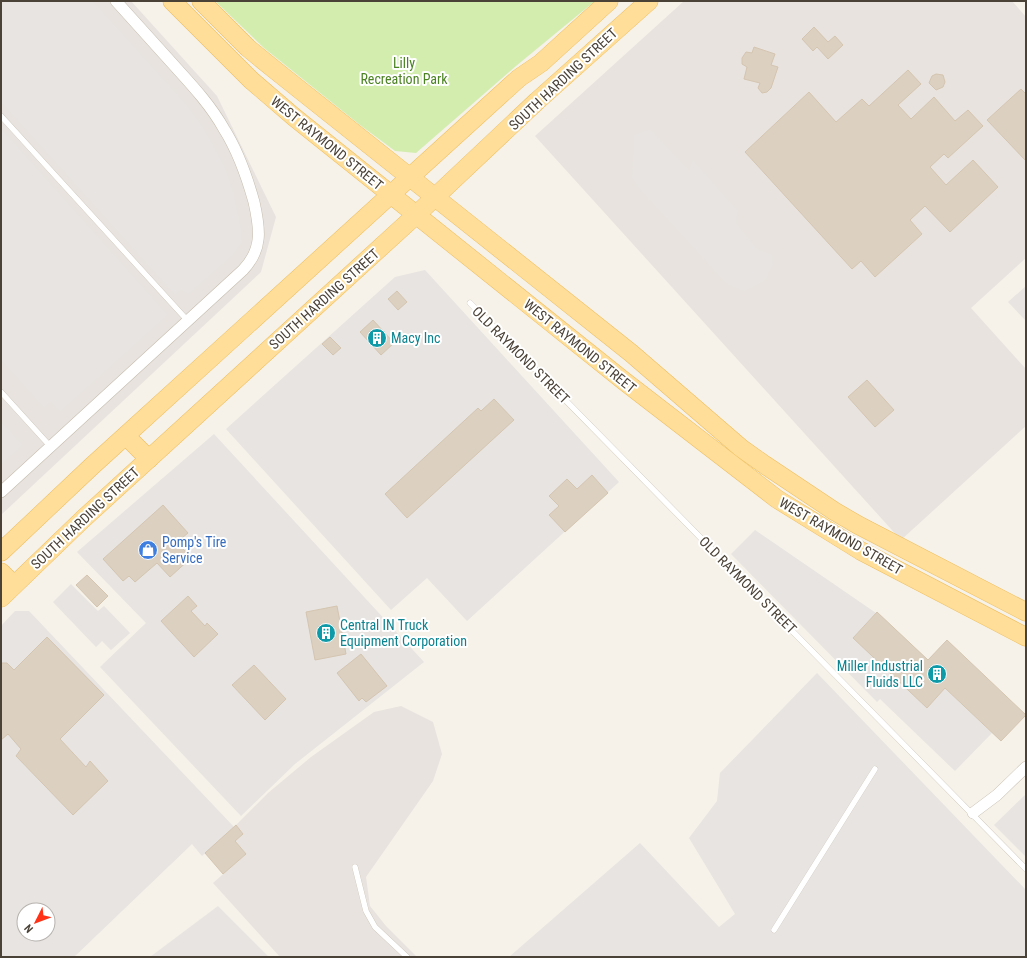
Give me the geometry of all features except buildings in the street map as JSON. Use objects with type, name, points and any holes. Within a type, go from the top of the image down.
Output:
[{"type":"main road","name":"WEST RAYMOND STREET","points":[[172,1],[251,80],[294,118],[624,381],[777,499],[861,550],[1026,637]]},
{"type":"main road","name":"WEST RAYMOND STREET","points":[[201,1],[254,52],[631,353],[741,448],[834,511],[1026,612]]},
{"type":"main road","name":"SOUTH HARDING STREET","points":[[1,552],[519,78],[541,63],[609,1]]},
{"type":"main road","name":"SOUTH HARDING STREET","points":[[1,598],[149,459],[435,198],[537,101],[649,1]]},
{"type":"main road","points":[[588,21],[603,42]]},
{"type":"main road","points":[[126,436],[149,459]]},
{"type":"main road","points":[[1,572],[14,585]]},
{"type":"street","points":[[1,492],[243,270],[252,259],[258,247],[259,230],[250,187],[230,138],[215,114],[196,89],[116,1]]},
{"type":"street","points":[[973,813],[997,795],[1026,767]]},
{"type":"lane","points":[[1,116],[188,321]]},
{"type":"lane","name":"OLD RAYMOND STREET","points":[[470,303],[973,813],[1026,869]]},
{"type":"lane","points":[[1,392],[50,446]]},
{"type":"lane","points":[[774,930],[875,769]]},
{"type":"lane","points":[[355,867],[366,911],[375,927],[407,957]]},
{"type":"shaded area","points":[[1,1],[131,1],[217,96],[276,217],[261,272],[1,515]]},
{"type":"shaded area","points":[[1,1],[93,1],[187,105],[203,127],[224,165],[234,195],[242,242],[233,255],[189,294],[181,290],[175,295],[1,102]]},
{"type":"shaded area","points":[[684,1],[1012,1],[1026,17],[1026,258],[971,308],[1026,369],[1026,426],[901,540],[535,136]]},
{"type":"shaded area","points":[[1,128],[168,315],[60,412],[51,402],[44,408],[1,360]]},
{"type":"shaded area","points":[[650,129],[689,170],[693,160],[738,211],[736,223],[757,249],[772,255],[773,264],[767,278],[756,286],[743,291],[727,284],[639,188],[632,178],[634,135]]},
{"type":"shaded area","points":[[425,270],[619,482],[467,621],[427,578],[391,610],[226,429],[395,277]]},
{"type":"shaded area","points":[[1026,286],[1026,321],[1008,302]]},
{"type":"shaded area","points":[[1,421],[23,445],[1,465]]},
{"type":"shaded area","points":[[214,434],[424,662],[295,764],[241,816],[100,667],[146,623],[77,552]]},
{"type":"shaded area","points":[[755,530],[876,613],[853,638],[927,707],[945,688],[992,733],[955,771],[880,699],[877,702],[731,554]]},
{"type":"shaded area","points":[[71,584],[98,611],[104,606],[130,633],[111,650],[102,641],[96,647],[53,602]]},
{"type":"shaded area","points":[[15,611],[29,611],[234,827],[202,856],[192,844],[74,957],[1,957],[1,626]]},
{"type":"shaded area","points":[[817,673],[1026,890],[1026,957],[509,957],[640,843],[719,927],[735,914],[689,838],[717,801],[720,773]]},
{"type":"shaded area","points":[[401,706],[433,722],[442,754],[433,781],[366,877],[370,906],[386,926],[417,957],[280,957],[213,883],[246,854],[235,841],[243,834],[236,825],[268,793],[311,757],[374,712]]},
{"type":"shaded area","points":[[1026,794],[1026,857],[994,825]]},
{"type":"shaded area","points":[[218,906],[269,957],[150,957]]},
{"type":"green space","name":"Lilly Recreation Park","points":[[215,1],[595,1],[516,66],[416,153],[395,151],[360,125],[264,48]]},
{"type":"place","name":"Macy Inc","points":[[377,338]]},
{"type":"place","name":"Pomp's Tire Service","points":[[148,550]]},
{"type":"place","name":"Central IN Truck Equipment Corporation","points":[[326,633]]},
{"type":"place","name":"Miller Industrial Fluids LLC","points":[[937,674]]}]
